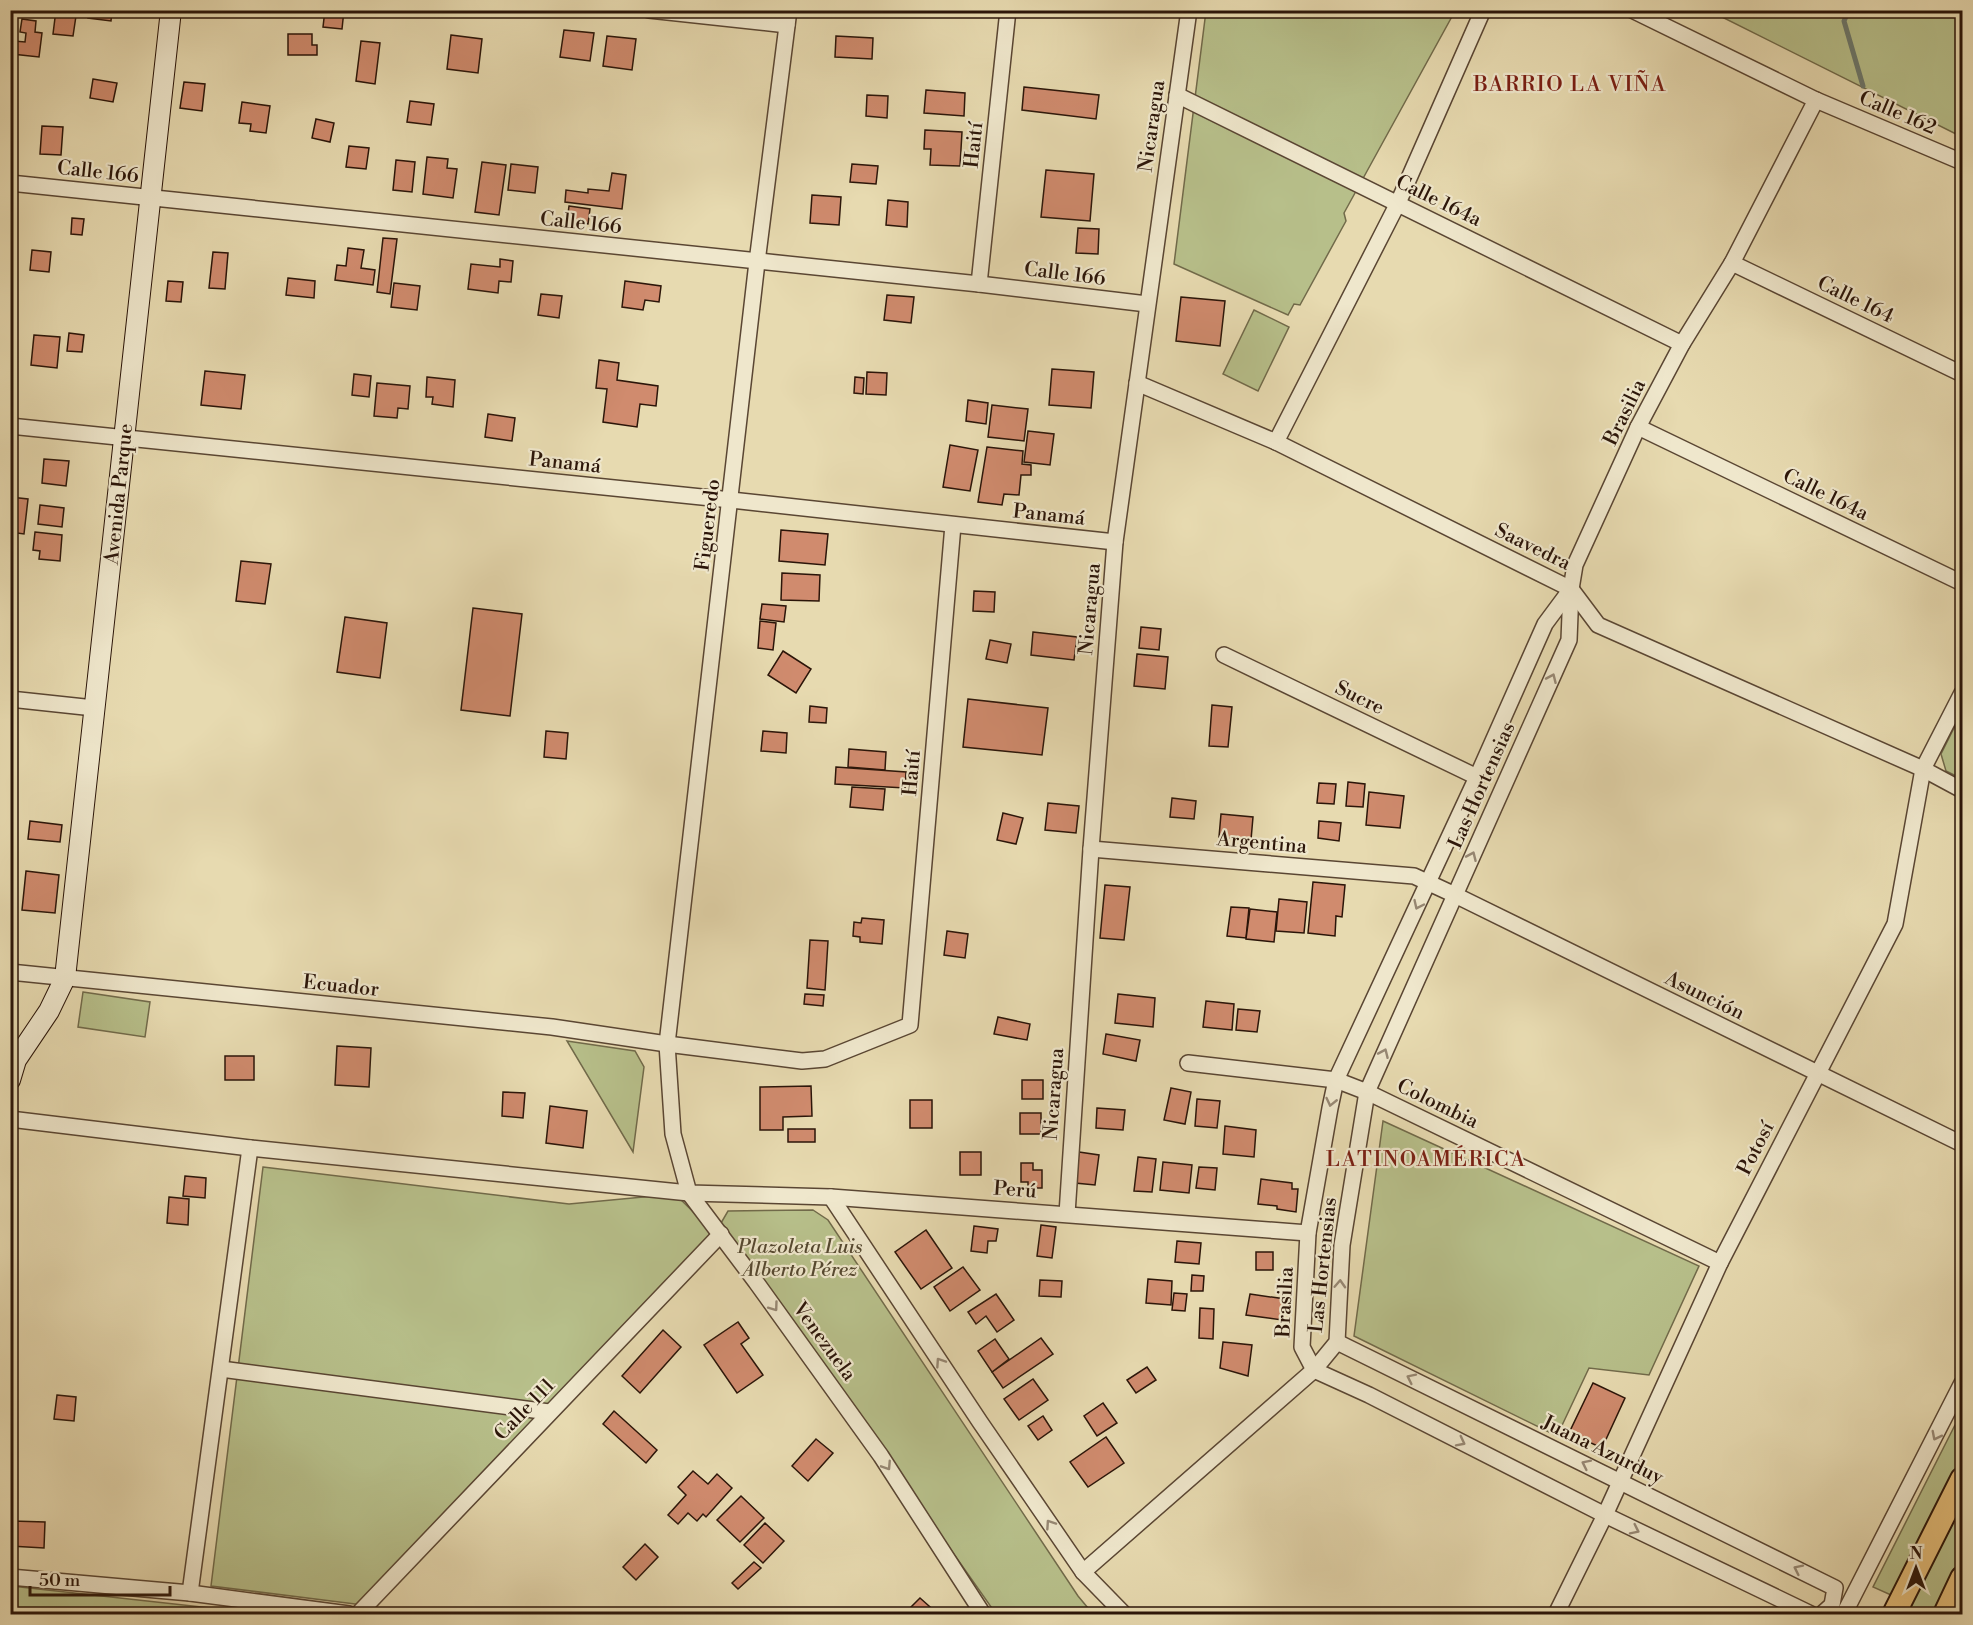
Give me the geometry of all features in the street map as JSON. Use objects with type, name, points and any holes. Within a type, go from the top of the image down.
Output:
[{"type":"main road","points":[[1894,1614],[1962,1479]]},
{"type":"main road","points":[[1945,1614],[1962,1578]]},
{"type":"street","name":"Avenida Parque","points":[[10,1080],[15,1060],[49,1011],[65,978],[171,10]]},
{"type":"street","points":[[649,10],[788,18]]},
{"type":"street","name":"Haití","points":[[979,284],[1008,10]]},
{"type":"street","name":"Nicaragua","points":[[1066,1214],[1091,849],[1116,542],[1189,10]]},
{"type":"street","points":[[1276,442],[1398,203],[1483,10]]},
{"type":"street","name":"Calle 162","points":[[1632,10],[1816,100],[1962,162]]},
{"type":"street","name":"Figueredo","points":[[667,1044],[757,262],[788,18]]},
{"type":"street","name":"Calle 164a","points":[[1177,94],[1682,344]]},
{"type":"street","name":"Brasilia","points":[[1572,589],[1575,565],[1638,427],[1682,344],[1732,263],[1816,100]]},
{"type":"street","name":"Calle 166","points":[[10,183],[979,284],[1147,304]]},
{"type":"street","name":"Calle 164","points":[[1732,263],[1962,374]]},
{"type":"street","name":"Saavedra","points":[[1137,383],[1276,442],[1572,589],[1598,625],[1923,769],[1962,790]]},
{"type":"street","name":"Panamá","points":[[10,426],[1116,542]]},
{"type":"street","name":"Calle 164a","points":[[1638,427],[1962,583]]},
{"type":"street","name":"Haití","points":[[910,1025],[952,525]]},
{"type":"street","name":"Las Hortensias","points":[[1308,1233],[1336,1080],[1429,882],[1545,624],[1572,589]]},
{"type":"street","name":"Las Hortensias","points":[[1083,1572],[1314,1370],[1337,1342],[1342,1245],[1367,1092],[1569,640],[1572,589]]},
{"type":"street","name":"Sucre","points":[[1224,655],[1477,777]]},
{"type":"street","name":"Potosí","points":[[1556,1614],[1605,1515],[1720,1263],[1895,924],[1923,769],[1962,693]]},
{"type":"street","points":[[10,699],[94,708]]},
{"type":"street","name":"Argentina","points":[[1091,849],[1414,876],[1429,882]]},
{"type":"street","name":"Asunción","points":[[1429,882],[1962,1144]]},
{"type":"street","name":"Ecuador","points":[[10,972],[552,1027],[802,1061],[825,1059],[910,1025]]},
{"type":"street","name":"Venezuela","points":[[667,1044],[673,1134],[689,1193],[881,1456],[982,1614]]},
{"type":"street","name":"Colombia","points":[[1188,1063],[1336,1080],[1367,1092],[1720,1263]]},
{"type":"street","name":"Perú","points":[[10,1119],[250,1148],[689,1193],[718,1192],[831,1197],[1308,1233]]},
{"type":"street","points":[[190,1593],[250,1148]]},
{"type":"street","points":[[831,1197],[980,1422],[1083,1572],[1124,1614]]},
{"type":"street","name":"Brasilia","points":[[1308,1233],[1302,1347],[1314,1370]]},
{"type":"street","name":"Calle 111","points":[[358,1614],[721,1234]]},
{"type":"street","name":"Juana Azurduy","points":[[1337,1342],[1835,1588],[1839,1612]]},
{"type":"street","points":[[221,1369],[549,1412]]},
{"type":"street","points":[[1314,1370],[1370,1395],[1605,1515],[1811,1614]]},
{"type":"street","points":[[1839,1612],[1957,1403],[1962,1383]]},
{"type":"street","points":[[10,1577],[190,1593],[349,1614]]},
{"type":"green space","points":[[1206,11],[1455,11],[1344,213],[1346,221],[1300,305],[1294,304],[1288,315],[1174,264]]},
{"type":"green space","points":[[1710,11],[1962,11],[1962,137]]},
{"type":"green space","points":[[1254,310],[1289,327],[1258,391],[1223,374]]},
{"type":"green space","points":[[1962,712],[1962,779],[1946,771],[1941,754]]},
{"type":"green space","points":[[83,992],[150,1002],[145,1037],[78,1027]]},
{"type":"green space","points":[[567,1041],[635,1051],[644,1067],[633,1152]]},
{"type":"green space","points":[[1383,1121],[1699,1266],[1649,1375],[1589,1368],[1557,1436],[1354,1336]]},
{"type":"green space","points":[[263,1167],[569,1204],[675,1194],[723,1241],[371,1606],[211,1586]]},
{"type":"green space","name":"Plazoleta Luis Alberto Pérez","points":[[813,1210],[828,1220],[1078,1596],[1093,1614],[996,1614],[721,1223],[728,1211]]},
{"type":"green space","points":[[1962,1421],[1962,1457],[1891,1595],[1873,1587],[1955,1425]]},
{"type":"green space","points":[[1962,1497],[1962,1555],[1933,1614],[1902,1614]]},
{"type":"green space","points":[[11,1586],[264,1614],[11,1614]]},
{"type":"building","points":[[56,10],[85,10],[84,17],[76,16],[73,36],[53,34]]},
{"type":"building","points":[[89,10],[112,10],[111,21],[88,18]]},
{"type":"building","points":[[114,10],[130,10],[130,16],[113,14]]},
{"type":"building","points":[[325,10],[344,10],[342,29],[323,27]]},
{"type":"building","points":[[22,19],[36,21],[35,32],[42,33],[39,57],[12,54],[14,41],[25,42],[26,33],[20,32]]},
{"type":"building","points":[[564,30],[594,33],[590,61],[560,57]]},
{"type":"building","points":[[288,34],[312,34],[312,45],[317,45],[317,55],[288,55]]},
{"type":"building","points":[[451,35],[482,39],[478,73],[447,69]]},
{"type":"building","points":[[607,36],[636,39],[632,70],[603,66]]},
{"type":"building","points":[[836,36],[873,38],[872,59],[835,57]]},
{"type":"building","points":[[361,41],[380,43],[375,84],[356,81]]},
{"type":"building","points":[[93,79],[117,83],[113,102],[90,98]]},
{"type":"building","points":[[184,82],[205,84],[202,111],[180,108]]},
{"type":"building","points":[[1024,87],[1099,95],[1096,119],[1022,110]]},
{"type":"building","points":[[926,90],[965,93],[964,116],[924,113]]},
{"type":"building","points":[[10,94],[17,95],[12,125],[10,125]]},
{"type":"building","points":[[867,95],[888,96],[887,118],[866,116]]},
{"type":"building","points":[[410,101],[434,104],[431,125],[407,122]]},
{"type":"building","points":[[242,102],[270,106],[266,133],[250,131],[251,124],[239,123]]},
{"type":"building","points":[[316,119],[334,123],[330,142],[312,138]]},
{"type":"building","points":[[42,126],[63,127],[61,155],[40,154]]},
{"type":"building","points":[[925,130],[962,132],[960,166],[930,165],[931,149],[924,149]]},
{"type":"building","points":[[349,146],[369,148],[366,169],[346,167]]},
{"type":"building","points":[[427,157],[448,159],[447,168],[457,169],[453,198],[423,194]]},
{"type":"building","points":[[396,160],[415,162],[412,192],[393,190]]},
{"type":"building","points":[[482,162],[506,165],[499,215],[475,212]]},
{"type":"building","points":[[511,164],[538,167],[535,193],[508,190]]},
{"type":"building","points":[[852,164],[878,166],[876,184],[850,182]]},
{"type":"building","points":[[1046,170],[1094,174],[1090,221],[1041,217]]},
{"type":"building","points":[[612,173],[626,175],[622,209],[565,202],[566,190],[588,193],[588,189],[609,191]]},
{"type":"building","points":[[812,195],[841,197],[839,225],[810,223]]},
{"type":"building","points":[[888,200],[908,202],[907,227],[886,225]]},
{"type":"building","points":[[569,206],[590,209],[588,224],[567,221]]},
{"type":"building","points":[[72,218],[84,219],[82,235],[71,234]]},
{"type":"building","points":[[1078,228],[1099,229],[1098,254],[1076,253]]},
{"type":"building","points":[[383,238],[397,239],[390,294],[377,292]]},
{"type":"building","points":[[348,248],[364,250],[361,268],[375,270],[373,285],[335,280],[337,265],[346,266]]},
{"type":"building","points":[[32,250],[51,252],[49,272],[30,270]]},
{"type":"building","points":[[213,252],[228,253],[225,289],[209,288]]},
{"type":"building","points":[[500,259],[513,261],[511,282],[499,281],[498,293],[468,289],[471,264],[500,267]]},
{"type":"building","points":[[288,278],[315,281],[314,298],[286,295]]},
{"type":"building","points":[[168,281],[183,282],[181,302],[166,301]]},
{"type":"building","points":[[625,281],[661,286],[659,302],[645,300],[643,310],[622,307]]},
{"type":"building","points":[[394,283],[420,286],[417,310],[391,307]]},
{"type":"building","points":[[541,294],[562,296],[559,318],[538,315]]},
{"type":"building","points":[[887,295],[914,297],[911,323],[884,320]]},
{"type":"building","points":[[1181,297],[1225,301],[1220,346],[1176,341]]},
{"type":"building","points":[[69,333],[84,335],[82,352],[67,351]]},
{"type":"building","points":[[34,335],[60,337],[57,368],[31,365]]},
{"type":"building","points":[[599,360],[619,363],[617,380],[658,386],[656,406],[640,404],[637,427],[603,422],[607,389],[596,388]]},
{"type":"building","points":[[1052,369],[1094,372],[1091,408],[1049,405]]},
{"type":"building","points":[[205,371],[245,375],[241,409],[201,405]]},
{"type":"building","points":[[867,372],[887,373],[886,395],[866,394]]},
{"type":"building","points":[[354,374],[371,376],[369,397],[352,395]]},
{"type":"building","points":[[427,377],[455,380],[453,407],[432,404],[433,397],[426,397]]},
{"type":"building","points":[[855,377],[864,378],[863,394],[854,393]]},
{"type":"building","points":[[377,383],[410,386],[408,409],[398,408],[397,418],[374,416]]},
{"type":"building","points":[[968,400],[988,403],[986,424],[966,421]]},
{"type":"building","points":[[992,405],[1028,409],[1024,441],[988,437]]},
{"type":"building","points":[[488,414],[515,418],[512,441],[485,437]]},
{"type":"building","points":[[1028,431],[1054,434],[1050,465],[1024,462]]},
{"type":"building","points":[[950,445],[978,450],[970,491],[943,487]]},
{"type":"building","points":[[987,447],[1023,451],[1022,464],[1031,465],[1031,475],[1021,475],[1019,495],[1004,494],[1002,505],[978,502]]},
{"type":"building","points":[[44,459],[69,461],[66,486],[42,483]]},
{"type":"building","points":[[10,497],[28,499],[24,534],[10,532]]},
{"type":"building","points":[[40,505],[64,508],[62,527],[38,524]]},
{"type":"building","points":[[781,530],[828,534],[825,565],[779,561]]},
{"type":"building","points":[[35,532],[62,535],[60,561],[39,559],[40,551],[33,550]]},
{"type":"building","points":[[241,561],[271,564],[265,604],[236,601]]},
{"type":"building","points":[[782,573],[820,575],[819,601],[781,600]]},
{"type":"building","points":[[974,591],[995,592],[994,612],[973,611]]},
{"type":"building","points":[[762,604],[786,606],[784,622],[760,619]]},
{"type":"building","points":[[473,608],[522,614],[510,716],[461,710]]},
{"type":"building","points":[[345,617],[387,623],[380,678],[337,672]]},
{"type":"building","points":[[760,621],[776,623],[773,650],[758,648]]},
{"type":"building","points":[[1141,627],[1161,629],[1159,650],[1139,648]]},
{"type":"building","points":[[1033,632],[1077,637],[1074,660],[1031,655]]},
{"type":"building","points":[[990,640],[1011,644],[1007,663],[986,659]]},
{"type":"building","points":[[783,651],[811,669],[796,693],[768,675]]},
{"type":"building","points":[[1137,654],[1168,657],[1165,689],[1134,686]]},
{"type":"building","points":[[968,699],[1048,708],[1042,755],[963,747]]},
{"type":"building","points":[[1212,705],[1232,707],[1228,747],[1209,746]]},
{"type":"building","points":[[810,706],[827,708],[826,723],[809,722]]},
{"type":"building","points":[[546,731],[568,733],[566,759],[544,757]]},
{"type":"building","points":[[763,731],[787,733],[786,753],[761,751]]},
{"type":"building","points":[[849,749],[886,752],[885,770],[848,767]]},
{"type":"building","points":[[836,767],[906,772],[905,788],[835,784]]},
{"type":"building","points":[[1348,782],[1365,784],[1363,807],[1346,806]]},
{"type":"building","points":[[1319,783],[1336,784],[1334,804],[1317,803]]},
{"type":"building","points":[[852,787],[885,789],[883,810],[850,807]]},
{"type":"building","points":[[1369,792],[1404,796],[1400,828],[1366,825]]},
{"type":"building","points":[[1172,798],[1196,801],[1194,819],[1170,817]]},
{"type":"building","points":[[1048,803],[1079,806],[1076,833],[1045,830]]},
{"type":"building","points":[[1003,813],[1023,818],[1016,844],[997,840]]},
{"type":"building","points":[[1221,814],[1253,817],[1251,840],[1219,837]]},
{"type":"building","points":[[30,821],[62,825],[60,842],[28,839]]},
{"type":"building","points":[[1319,821],[1341,823],[1339,841],[1318,838]]},
{"type":"building","points":[[26,871],[59,875],[55,913],[22,910]]},
{"type":"building","points":[[1313,882],[1345,885],[1342,917],[1336,916],[1335,936],[1308,933]]},
{"type":"building","points":[[1105,885],[1130,887],[1124,940],[1100,938]]},
{"type":"building","points":[[1279,899],[1307,902],[1304,933],[1276,931]]},
{"type":"building","points":[[1231,907],[1249,908],[1246,938],[1227,936]]},
{"type":"building","points":[[1250,909],[1277,912],[1274,942],[1246,939]]},
{"type":"building","points":[[862,918],[884,920],[882,944],[860,942],[860,937],[853,936],[854,922],[861,923]]},
{"type":"building","points":[[947,931],[968,934],[965,958],[944,955]]},
{"type":"building","points":[[810,940],[828,941],[825,990],[807,988]]},
{"type":"building","points":[[805,994],[824,995],[823,1006],[804,1004]]},
{"type":"building","points":[[1118,994],[1155,998],[1153,1027],[1115,1023]]},
{"type":"building","points":[[1206,1001],[1234,1004],[1232,1030],[1203,1027]]},
{"type":"building","points":[[1238,1009],[1260,1011],[1257,1032],[1236,1030]]},
{"type":"building","points":[[998,1017],[1030,1024],[1027,1040],[994,1034]]},
{"type":"building","points":[[1106,1034],[1140,1040],[1136,1061],[1103,1054]]},
{"type":"building","points":[[337,1046],[371,1048],[369,1087],[335,1085]]},
{"type":"building","points":[[225,1056],[254,1056],[254,1080],[225,1080]]},
{"type":"building","points":[[1022,1080],[1043,1080],[1043,1099],[1022,1099]]},
{"type":"building","points":[[811,1086],[812,1116],[783,1117],[783,1130],[760,1130],[760,1087]]},
{"type":"building","points":[[1171,1088],[1191,1092],[1185,1124],[1164,1120]]},
{"type":"building","points":[[503,1092],[525,1093],[523,1118],[502,1116]]},
{"type":"building","points":[[1197,1099],[1220,1101],[1217,1128],[1195,1126]]},
{"type":"building","points":[[910,1100],[932,1100],[932,1128],[910,1128]]},
{"type":"building","points":[[550,1106],[587,1111],[583,1148],[546,1143]]},
{"type":"building","points":[[1097,1108],[1125,1110],[1123,1130],[1096,1128]]},
{"type":"building","points":[[1020,1113],[1041,1113],[1041,1134],[1020,1134]]},
{"type":"building","points":[[1225,1126],[1256,1130],[1254,1157],[1223,1154]]},
{"type":"building","points":[[788,1129],[815,1129],[815,1142],[788,1142]]},
{"type":"building","points":[[960,1152],[981,1152],[981,1175],[960,1175]]},
{"type":"building","points":[[1079,1152],[1099,1155],[1095,1185],[1075,1183]]},
{"type":"building","points":[[1138,1157],[1156,1159],[1152,1192],[1134,1191]]},
{"type":"building","points":[[1163,1162],[1192,1165],[1189,1193],[1160,1190]]},
{"type":"building","points":[[1021,1163],[1033,1163],[1033,1170],[1042,1170],[1042,1188],[1028,1188],[1028,1182],[1021,1182]]},
{"type":"building","points":[[1199,1167],[1217,1168],[1215,1190],[1196,1188]]},
{"type":"building","points":[[185,1176],[206,1178],[205,1198],[183,1196]]},
{"type":"building","points":[[1261,1179],[1292,1183],[1292,1189],[1298,1189],[1296,1212],[1277,1209],[1277,1206],[1258,1204]]},
{"type":"building","points":[[169,1197],[189,1199],[188,1225],[167,1223]]},
{"type":"building","points":[[1041,1225],[1056,1227],[1052,1258],[1037,1256]]},
{"type":"building","points":[[974,1226],[998,1229],[996,1241],[988,1241],[987,1253],[971,1251]]},
{"type":"building","points":[[926,1230],[952,1268],[921,1289],[895,1252]]},
{"type":"building","points":[[1177,1241],[1201,1243],[1199,1264],[1175,1262]]},
{"type":"building","points":[[1256,1252],[1273,1252],[1273,1270],[1256,1270]]},
{"type":"building","points":[[963,1267],[980,1290],[950,1311],[934,1287]]},
{"type":"building","points":[[1192,1275],[1204,1276],[1203,1291],[1191,1291]]},
{"type":"building","points":[[1148,1279],[1172,1281],[1171,1305],[1146,1303]]},
{"type":"building","points":[[1040,1280],[1062,1281],[1061,1297],[1039,1296]]},
{"type":"building","points":[[1174,1293],[1187,1294],[1185,1311],[1172,1310]]},
{"type":"building","points":[[996,1294],[1014,1320],[997,1332],[986,1316],[976,1324],[968,1312]]},
{"type":"building","points":[[1250,1294],[1285,1299],[1282,1320],[1246,1315]]},
{"type":"building","points":[[1200,1308],[1214,1309],[1213,1339],[1199,1338]]},
{"type":"building","points":[[738,1322],[749,1338],[741,1344],[763,1375],[737,1393],[704,1345]]},
{"type":"building","points":[[663,1330],[681,1347],[640,1393],[622,1376]]},
{"type":"building","points":[[1041,1338],[1053,1354],[1003,1388],[992,1372]]},
{"type":"building","points":[[995,1339],[1009,1359],[992,1372],[978,1351]]},
{"type":"building","points":[[1223,1342],[1252,1345],[1248,1376],[1220,1368]]},
{"type":"building","points":[[1147,1367],[1156,1380],[1136,1393],[1127,1380]]},
{"type":"building","points":[[1033,1379],[1048,1400],[1019,1420],[1004,1399]]},
{"type":"building","points":[[1593,1383],[1625,1398],[1602,1448],[1569,1433]]},
{"type":"building","points":[[57,1395],[76,1397],[74,1421],[54,1419]]},
{"type":"building","points":[[1103,1403],[1117,1423],[1097,1436],[1084,1416]]},
{"type":"building","points":[[614,1411],[657,1450],[646,1463],[603,1424]]},
{"type":"building","points":[[1043,1416],[1052,1430],[1038,1440],[1028,1426]]},
{"type":"building","points":[[1106,1437],[1124,1463],[1088,1487],[1070,1462]]},
{"type":"building","points":[[816,1439],[833,1453],[808,1481],[792,1466]]},
{"type":"building","points":[[693,1471],[708,1484],[717,1474],[732,1488],[706,1517],[703,1514],[697,1521],[688,1513],[678,1524],[668,1515],[686,1495],[678,1487]]},
{"type":"building","points":[[741,1496],[764,1518],[740,1542],[717,1520]]},
{"type":"building","points":[[12,1521],[45,1522],[44,1548],[10,1546]]},
{"type":"building","points":[[765,1523],[784,1541],[763,1563],[744,1545]]},
{"type":"building","points":[[645,1544],[658,1557],[636,1580],[623,1567]]},
{"type":"building","points":[[754,1562],[761,1568],[738,1589],[732,1583]]},
{"type":"building","points":[[920,1598],[938,1614],[904,1614]]},
{"type":"waterway","points":[[1849,10],[1844,21],[1863,86]]},
{"type":"district","name":"BARRIO LA VIÑA","points":[[1570,84]]},
{"type":"district","name":"LATINOAMÉRICA","points":[[1426,1159]]}]
